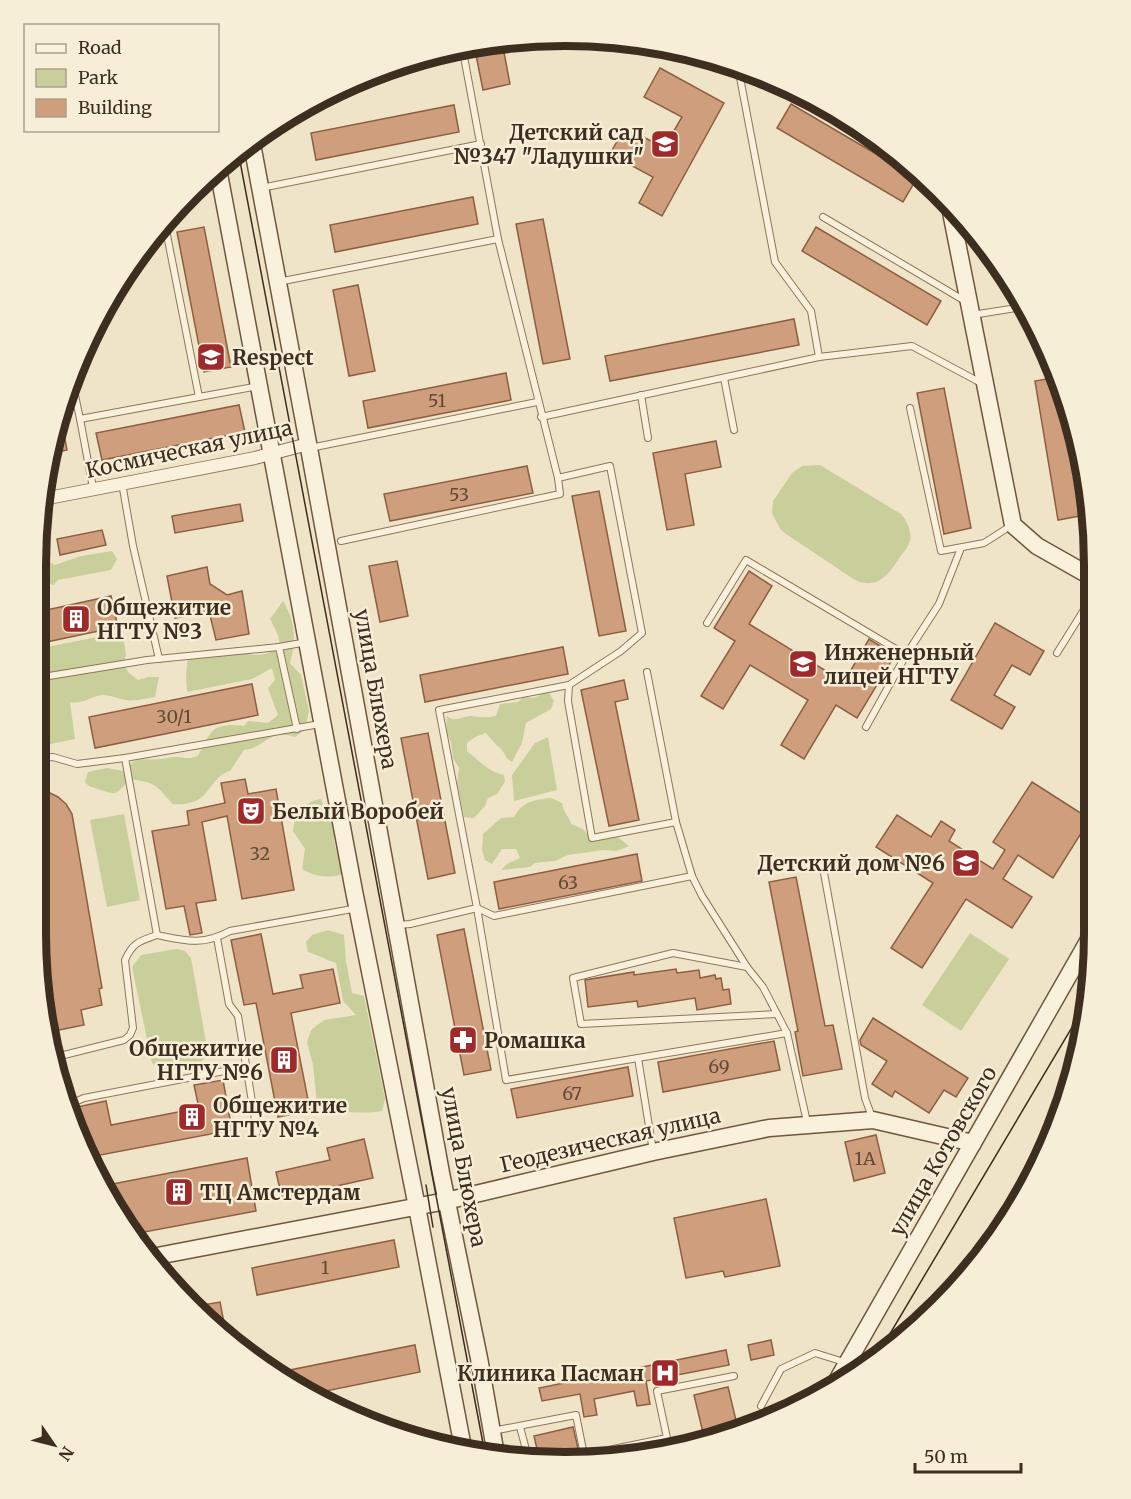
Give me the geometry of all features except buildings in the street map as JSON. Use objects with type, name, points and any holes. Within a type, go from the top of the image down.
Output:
[{"type":"street","name":"улица Блюхера","points":[[253,152],[446,1201],[479,1358],[494,1447]]},
{"type":"street","points":[[220,178],[462,1443]]},
{"type":"street","points":[[952,219],[1013,525],[1037,546],[1084,573]]},
{"type":"street","name":"Космическая улица","points":[[51,497],[309,446]]},
{"type":"street","name":"улица Котовского","points":[[843,1372],[1084,949]]},
{"type":"street","name":"Геодезическая улица","points":[[159,1256],[446,1201],[653,1152],[769,1128],[873,1120],[973,1143]]},
{"type":"lane","points":[[341,541],[560,494],[558,478],[537,402],[498,239],[464,56]]},
{"type":"lane","points":[[740,77],[775,262],[811,311],[819,357]]},
{"type":"lane","points":[[260,188],[481,144]]},
{"type":"lane","points":[[823,217],[970,309],[1016,307]]},
{"type":"lane","points":[[167,234],[199,397]]},
{"type":"lane","points":[[278,282],[498,239]]},
{"type":"lane","points":[[541,417],[819,357],[912,346],[984,385]]},
{"type":"lane","points":[[724,378],[734,430]]},
{"type":"lane","points":[[80,419],[259,386]]},
{"type":"lane","points":[[640,395],[648,438]]},
{"type":"lane","points":[[75,396],[93,488]]},
{"type":"lane","points":[[309,446],[537,402]]},
{"type":"lane","points":[[910,408],[941,551],[984,543],[1013,525]]},
{"type":"lane","points":[[558,478],[610,466],[642,633],[621,651],[569,685],[439,710],[477,909],[506,1080],[787,1033]]},
{"type":"lane","points":[[122,483],[133,546],[159,659]]},
{"type":"lane","points":[[866,727],[906,655],[939,604],[961,548]]},
{"type":"lane","points":[[706,623],[746,560],[906,655]]},
{"type":"lane","points":[[1057,653],[1084,610]]},
{"type":"lane","points":[[46,677],[159,659],[308,642]]},
{"type":"lane","points":[[279,647],[297,729]]},
{"type":"lane","points":[[647,672],[676,822],[692,876],[747,967],[763,987],[787,1033],[808,1124]]},
{"type":"lane","points":[[569,685],[568,701],[592,838],[676,822]]},
{"type":"lane","points":[[46,757],[53,757],[77,764],[124,758],[323,723]]},
{"type":"lane","points":[[124,758],[157,935]]},
{"type":"lane","points":[[824,873],[865,1098],[873,1120]]},
{"type":"lane","points":[[396,925],[477,909],[494,916],[692,876]]},
{"type":"lane","points":[[61,1056],[124,1040],[130,1035],[133,1028],[125,960],[137,942],[157,935],[192,942],[217,938],[230,931],[358,908]]},
{"type":"lane","points":[[217,938],[229,1004],[238,1016],[257,1132]]},
{"type":"lane","points":[[747,967],[673,953],[573,978],[581,1024],[777,1014]]},
{"type":"lane","points":[[638,1058],[653,1152]]},
{"type":"lane","points":[[75,1102],[84,1098],[245,1067]]},
{"type":"lane","points":[[761,1406],[781,1369],[815,1353],[848,1364]]},
{"type":"lane","points":[[607,1450],[667,1438],[657,1391],[734,1376]]},
{"type":"lane","points":[[491,1431],[576,1415],[583,1451]]},
{"type":"lane","points":[[520,1426],[526,1450]]},
{"type":"green space","points":[[820,465],[901,514],[907,523],[910,541],[891,570],[882,579],[870,583],[855,580],[780,529],[772,513],[773,501],[792,473],[802,466]]},
{"type":"green space","points":[[112,551],[117,559],[111,570],[58,580],[54,585],[46,584],[47,563],[55,565],[81,556]]},
{"type":"green space","points":[[283,601],[294,631],[290,663],[301,675],[309,711],[305,729],[295,737],[275,736],[244,750],[230,771],[222,775],[202,797],[186,804],[173,804],[155,786],[139,780],[130,779],[116,793],[109,793],[86,784],[88,772],[107,768],[124,771],[140,759],[198,756],[210,734],[219,727],[244,726],[248,721],[268,723],[278,715],[268,688],[275,680],[272,668],[252,679],[187,692],[186,676],[188,655],[206,650],[226,649],[257,655],[272,651],[280,645],[270,619]]},
{"type":"green space","points":[[112,634],[123,635],[126,654],[124,665],[129,673],[138,680],[159,677],[155,697],[129,700],[103,695],[79,702],[70,702],[75,739],[46,745],[46,647]]},
{"type":"green space","points":[[548,691],[554,701],[551,709],[526,723],[522,743],[512,762],[486,733],[467,743],[467,751],[488,768],[504,775],[505,782],[497,794],[488,798],[485,806],[474,818],[464,817],[457,783],[459,768],[453,758],[451,742],[446,731],[447,716],[456,719],[471,716],[496,716],[500,704],[518,702],[523,697],[534,698]]},
{"type":"green space","points":[[548,737],[557,790],[514,801],[512,775],[535,743]]},
{"type":"green space","points":[[551,798],[562,803],[571,824],[583,829],[587,834],[601,840],[615,835],[629,846],[617,851],[604,850],[568,855],[555,861],[535,863],[530,867],[501,870],[507,864],[520,858],[516,849],[502,849],[492,864],[485,860],[482,850],[483,834],[501,818],[514,817],[525,804]]},
{"type":"green space","points":[[321,799],[334,822],[334,841],[342,874],[337,876],[322,876],[302,869],[305,849],[293,831],[301,809]]},
{"type":"green space","points":[[124,814],[140,900],[107,907],[90,820]]},
{"type":"green space","points":[[328,930],[344,935],[352,993],[364,996],[385,1099],[382,1111],[349,1112],[331,1110],[317,1105],[313,1065],[307,1042],[311,1030],[324,1020],[356,1015],[343,1001],[336,963],[308,952],[306,942],[312,935]]},
{"type":"green space","points":[[970,933],[1009,959],[961,1031],[922,1005]]},
{"type":"green space","points":[[177,949],[185,951],[191,958],[208,1053],[201,1062],[195,1065],[162,1070],[152,1063],[132,967],[141,955]]},
{"type":"tram line","points":[[240,162],[483,1446]]},
{"type":"tram line","points":[[885,1342],[1077,1018]]},
{"type":"tram line","points":[[426,1185],[433,1227]]},
{"type":"place","name":"Детский сад №347 \"Ладушки\"","points":[[665,144]]},
{"type":"place","name":"Respect","points":[[211,357]]},
{"type":"place","name":"Общежитие НГТУ №3","points":[[76,619]]},
{"type":"place","name":"Инженерный лицей НГТУ","points":[[803,664]]},
{"type":"place","name":"Белый Воробей","points":[[251,811]]},
{"type":"place","name":"Детский дом №6","points":[[966,863]]},
{"type":"place","name":"Ромашка","points":[[463,1040]]},
{"type":"place","name":"Общежитие НГТУ №6","points":[[284,1060]]},
{"type":"place","name":"Общежитие НГТУ №4","points":[[192,1117]]},
{"type":"place","name":"ТЦ Амстердам","points":[[179,1192]]},
{"type":"place","name":"Клиника Пасман","points":[[665,1373]]}]
